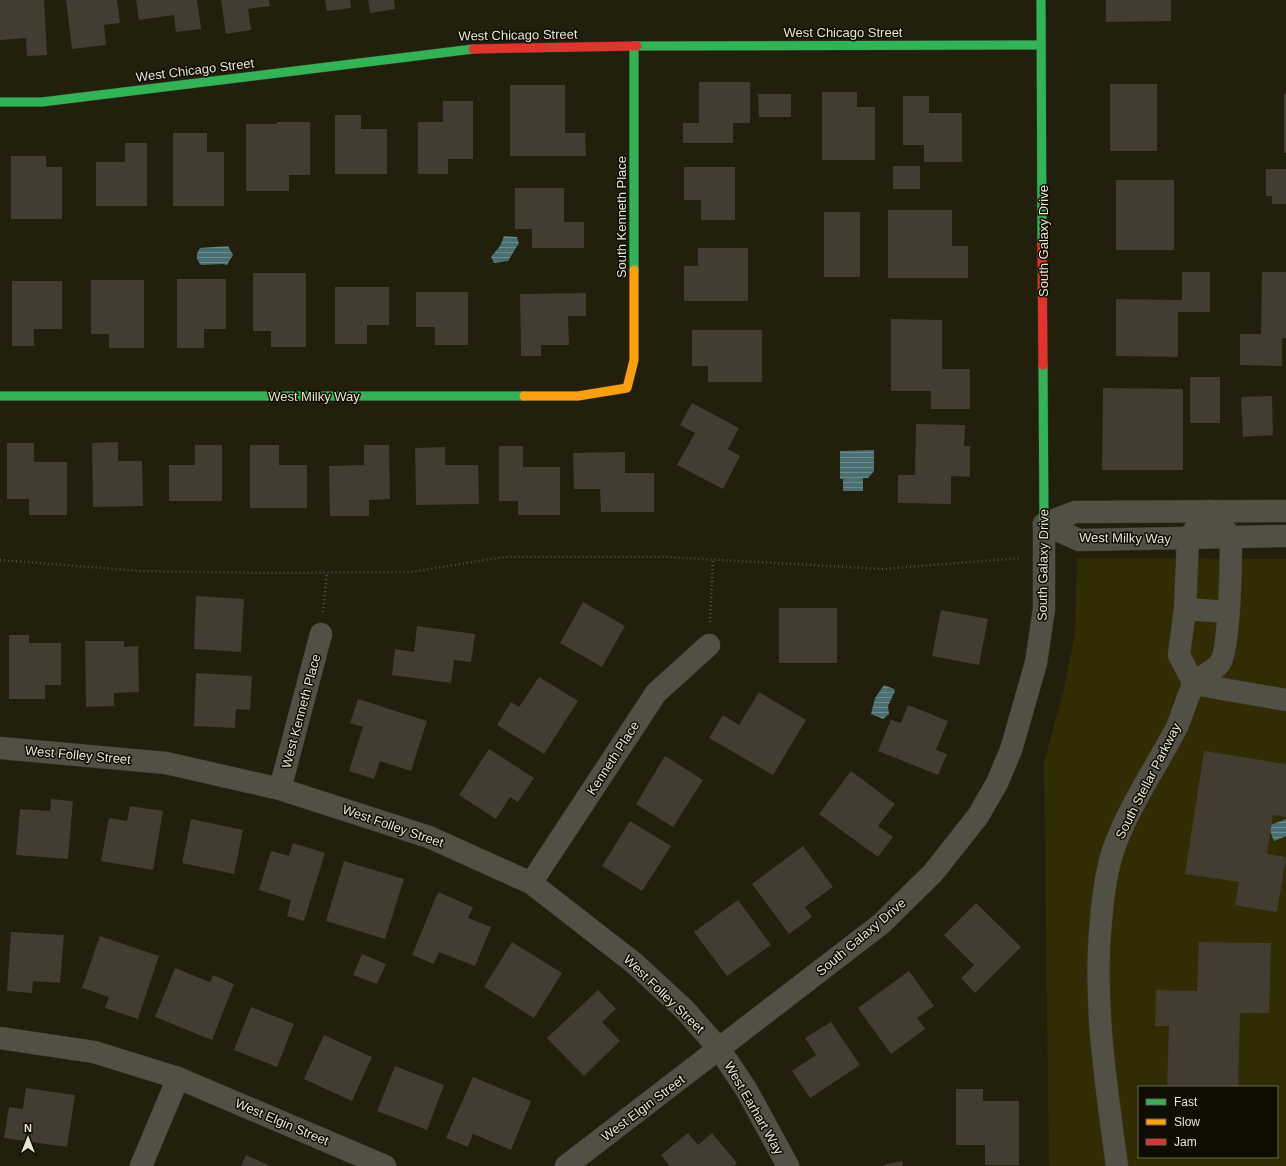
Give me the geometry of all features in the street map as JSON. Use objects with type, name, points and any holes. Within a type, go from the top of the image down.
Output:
[{"type":"street","name":"South Galaxy Drive","points":[[720,1050],[881,924],[933,873],[978,816],[997,783],[1011,750],[1036,663],[1044,609],[1045,553],[1041,0]]},
{"type":"street","name":"West Chicago Street","points":[[0,102],[42,102],[461,49],[634,46],[1041,44]]},
{"type":"street","name":"South Kenneth Place","points":[[627,388],[634,360],[634,46]]},
{"type":"street","name":"West Milky Way","points":[[0,396],[578,396],[627,388]]},
{"type":"street","points":[[1210,511],[1231,537],[1226,640],[1220,663],[1194,684],[1179,656],[1184,609],[1188,538],[1210,511]]},
{"type":"street","name":"West Milky Way","points":[[1044,524],[1075,512],[1286,512]]},
{"type":"street","name":"West Milky Way","points":[[1044,524],[1079,540],[1286,536]]},
{"type":"street","points":[[1184,609],[1228,612]]},
{"type":"street","name":"West Kenneth Place","points":[[280,789],[321,634]]},
{"type":"street","name":"Kenneth Place","points":[[531,883],[656,693],[709,645]]},
{"type":"street","points":[[1194,684],[1286,700]]},
{"type":"street","name":"South Stellar Parkway","points":[[1118,1166],[1101,1048],[1099,1017],[1097,968],[1103,900],[1112,857],[1123,826],[1183,715],[1194,684]]},
{"type":"street","name":"West Folley Street","points":[[0,748],[166,763],[280,789],[429,837],[531,883],[634,963],[685,1010],[720,1050]]},
{"type":"street","name":"West Elgin Street","points":[[0,1038],[94,1052],[178,1078],[385,1166]]},
{"type":"street","name":"West Elgin Street","points":[[566,1166],[720,1050]]},
{"type":"street","name":"West Earhart Way","points":[[720,1050],[746,1089],[788,1166]]},
{"type":"street","points":[[141,1166],[178,1078]]},
{"type":"path","points":[[0,560],[141,571],[327,573],[412,572],[504,557],[667,557],[883,569],[1015,559],[1045,553]]},
{"type":"path","points":[[709,645],[713,559]]},
{"type":"path","points":[[321,634],[327,573]]},
{"type":"shaded area","points":[[1077,558],[1286,559],[1286,1166],[1049,1166],[1044,763],[1064,689],[1075,633]]},
{"type":"water","points":[[504,236],[517,237],[519,243],[508,261],[494,263],[491,257],[500,246]]},
{"type":"water","points":[[228,246],[233,255],[227,265],[201,265],[197,258],[200,248]]},
{"type":"water","points":[[874,450],[874,471],[868,478],[863,478],[863,491],[843,491],[843,479],[840,479],[840,451]]},
{"type":"water","points":[[884,685],[894,689],[895,691],[888,706],[889,714],[883,719],[871,714],[875,698]]},
{"type":"water","points":[[1286,819],[1286,836],[1274,841],[1268,826]]},
{"type":"building","points":[[0,0],[44,0],[47,55],[27,56],[26,38],[0,40]]},
{"type":"building","points":[[66,0],[117,0],[120,23],[104,25],[106,45],[72,49]]},
{"type":"building","points":[[136,0],[197,0],[201,29],[176,32],[174,15],[139,20]]},
{"type":"building","points":[[221,0],[269,0],[270,6],[248,9],[251,30],[226,34]]},
{"type":"building","points":[[325,0],[350,0],[351,8],[327,11]]},
{"type":"building","points":[[368,0],[394,0],[395,9],[370,13]]},
{"type":"building","points":[[1106,0],[1171,0],[1171,21],[1106,22]]},
{"type":"building","points":[[699,82],[750,82],[750,123],[733,123],[733,143],[683,143],[683,123],[699,123]]},
{"type":"building","points":[[1110,84],[1157,84],[1157,151],[1110,151]]},
{"type":"building","points":[[510,85],[565,85],[565,133],[585,133],[586,156],[510,156]]},
{"type":"building","points":[[822,92],[857,92],[857,107],[875,107],[875,160],[822,160]]},
{"type":"building","points":[[758,94],[791,94],[791,117],[759,117]]},
{"type":"building","points":[[1284,94],[1286,94],[1286,153],[1284,153]]},
{"type":"building","points":[[903,96],[929,96],[929,113],[962,113],[962,162],[924,162],[924,145],[903,145]]},
{"type":"building","points":[[443,101],[473,101],[473,159],[448,159],[448,174],[418,174],[418,122],[443,122]]},
{"type":"building","points":[[335,115],[361,115],[361,129],[387,129],[387,174],[335,174]]},
{"type":"building","points":[[277,122],[310,122],[310,175],[289,175],[289,191],[246,191],[246,124],[277,124]]},
{"type":"building","points":[[173,133],[207,133],[207,152],[224,152],[224,206],[173,206]]},
{"type":"building","points":[[125,143],[147,143],[147,206],[96,206],[96,162],[125,162]]},
{"type":"building","points":[[11,156],[46,156],[46,167],[62,167],[62,219],[11,219]]},
{"type":"building","points":[[893,166],[920,166],[920,189],[893,189]]},
{"type":"building","points":[[684,167],[735,167],[735,220],[701,220],[701,200],[684,200]]},
{"type":"building","points":[[1266,169],[1286,169],[1286,204],[1272,204],[1272,196],[1266,196]]},
{"type":"building","points":[[1116,180],[1174,180],[1174,250],[1116,250]]},
{"type":"building","points":[[515,188],[564,188],[564,222],[584,222],[584,248],[532,248],[532,229],[515,229]]},
{"type":"building","points":[[888,210],[952,210],[952,246],[968,246],[968,278],[888,278]]},
{"type":"building","points":[[824,212],[860,212],[860,277],[824,277]]},
{"type":"building","points":[[698,248],[748,248],[748,301],[684,301],[684,266],[698,266]]},
{"type":"building","points":[[1182,272],[1210,272],[1210,312],[1178,312],[1178,357],[1116,356],[1116,299],[1182,300]]},
{"type":"building","points":[[1262,272],[1286,272],[1286,338],[1282,338],[1282,366],[1240,365],[1240,334],[1261,334]]},
{"type":"building","points":[[253,273],[306,273],[306,347],[271,347],[271,331],[253,331]]},
{"type":"building","points":[[177,279],[226,279],[226,329],[204,329],[204,348],[177,348]]},
{"type":"building","points":[[91,280],[144,280],[144,348],[109,348],[109,334],[91,334]]},
{"type":"building","points":[[12,281],[62,281],[62,329],[34,329],[34,346],[12,346]]},
{"type":"building","points":[[335,287],[389,287],[389,325],[367,325],[367,344],[335,344]]},
{"type":"building","points":[[416,292],[468,292],[468,345],[435,345],[435,327],[416,327]]},
{"type":"building","points":[[586,293],[586,316],[568,316],[569,345],[541,345],[541,356],[521,356],[520,294]]},
{"type":"building","points":[[891,319],[942,320],[942,369],[970,369],[970,409],[931,409],[931,391],[891,391]]},
{"type":"building","points":[[692,330],[762,330],[762,382],[708,382],[708,366],[692,366]]},
{"type":"building","points":[[1190,377],[1220,377],[1220,423],[1190,423]]},
{"type":"building","points":[[1103,388],[1183,389],[1183,470],[1102,470]]},
{"type":"building","points":[[1272,396],[1273,435],[1243,437],[1241,397]]},
{"type":"building","points":[[692,403],[739,428],[728,449],[740,456],[723,489],[677,465],[695,433],[680,425]]},
{"type":"building","points":[[916,424],[965,425],[964,446],[970,446],[970,477],[951,476],[951,504],[898,503],[898,475],[915,475]]},
{"type":"building","points":[[118,442],[118,461],[142,461],[143,506],[93,507],[92,443]]},
{"type":"building","points":[[7,443],[34,443],[34,462],[67,462],[67,515],[29,515],[29,499],[7,499]]},
{"type":"building","points":[[195,445],[222,445],[222,501],[169,501],[169,465],[195,465]]},
{"type":"building","points":[[250,445],[279,445],[279,465],[307,465],[307,508],[250,508]]},
{"type":"building","points":[[364,445],[389,445],[390,499],[369,500],[369,516],[330,516],[329,466],[364,465]]},
{"type":"building","points":[[499,446],[523,446],[523,467],[560,467],[560,515],[518,515],[518,501],[499,501]]},
{"type":"building","points":[[445,447],[445,465],[478,465],[479,504],[416,505],[415,448]]},
{"type":"building","points":[[625,452],[625,473],[654,473],[654,512],[601,512],[600,489],[574,489],[573,453]]},
{"type":"building","points":[[196,596],[244,599],[241,652],[194,649]]},
{"type":"building","points":[[583,602],[625,626],[602,667],[560,643]]},
{"type":"building","points":[[779,608],[837,608],[837,663],[779,663]]},
{"type":"building","points":[[941,610],[988,619],[979,665],[932,656]]},
{"type":"building","points":[[417,626],[475,634],[471,662],[454,660],[451,683],[392,675],[395,649],[414,652]]},
{"type":"building","points":[[9,635],[29,635],[29,643],[61,643],[61,685],[45,685],[45,699],[9,699]]},
{"type":"building","points":[[85,641],[124,641],[124,647],[138,646],[139,692],[114,693],[114,706],[86,707]]},
{"type":"building","points":[[196,673],[252,676],[250,710],[236,709],[235,728],[194,726]]},
{"type":"building","points":[[539,677],[578,701],[544,754],[497,725],[511,702],[519,707]]},
{"type":"building","points":[[759,692],[806,720],[773,775],[709,738],[723,715],[739,725]]},
{"type":"building","points":[[358,699],[427,721],[411,771],[380,761],[374,779],[349,771],[363,727],[350,723]]},
{"type":"building","points":[[908,705],[948,721],[936,750],[947,754],[938,775],[878,751],[891,720],[901,723]]},
{"type":"building","points":[[489,749],[534,778],[518,802],[510,797],[496,819],[459,795]]},
{"type":"building","points":[[1204,751],[1286,764],[1286,817],[1273,815],[1267,854],[1286,857],[1277,912],[1235,905],[1239,882],[1185,874]]},
{"type":"building","points":[[665,756],[703,780],[673,827],[636,804]]},
{"type":"building","points":[[851,771],[895,804],[878,826],[893,837],[878,857],[819,814]]},
{"type":"building","points":[[51,799],[73,801],[68,859],[16,855],[20,809],[50,811]]},
{"type":"building","points":[[130,806],[163,811],[153,870],[101,861],[109,818],[127,821]]},
{"type":"building","points":[[191,819],[243,830],[234,874],[182,863]]},
{"type":"building","points":[[630,821],[671,846],[642,891],[602,866]]},
{"type":"building","points":[[293,843],[325,853],[304,921],[287,916],[291,900],[259,890],[271,851],[289,856]]},
{"type":"building","points":[[803,846],[833,887],[805,907],[812,917],[789,934],[752,884]]},
{"type":"building","points":[[344,861],[404,879],[385,939],[326,921]]},
{"type":"building","points":[[438,892],[473,907],[468,918],[491,927],[475,966],[439,952],[434,964],[412,955]]},
{"type":"building","points":[[738,900],[771,945],[727,976],[694,932]]},
{"type":"building","points":[[976,903],[1021,947],[975,993],[961,978],[974,965],[944,935]]},
{"type":"building","points":[[11,932],[64,935],[60,983],[33,981],[32,993],[7,991]]},
{"type":"building","points":[[100,936],[159,956],[138,1019],[105,1008],[109,997],[82,988]]},
{"type":"building","points":[[512,942],[562,973],[534,1018],[484,987]]},
{"type":"building","points":[[1199,942],[1271,943],[1269,1013],[1240,1013],[1238,1086],[1167,1086],[1169,1026],[1155,1026],[1156,990],[1197,991]]},
{"type":"building","points":[[362,954],[386,964],[377,984],[353,975]]},
{"type":"building","points":[[175,968],[210,982],[213,975],[234,984],[212,1040],[155,1017]]},
{"type":"building","points":[[909,971],[934,1006],[917,1018],[925,1029],[891,1054],[858,1008]]},
{"type":"building","points":[[598,990],[616,1009],[602,1022],[620,1041],[584,1076],[547,1038]]},
{"type":"building","points":[[251,1007],[294,1024],[277,1067],[234,1050]]},
{"type":"building","points":[[831,1022],[860,1065],[810,1098],[792,1071],[816,1055],[805,1038]]},
{"type":"building","points":[[324,1035],[372,1057],[352,1101],[304,1079]]},
{"type":"building","points":[[395,1066],[444,1085],[427,1130],[377,1111]]},
{"type":"building","points":[[473,1077],[531,1101],[511,1150],[473,1134],[468,1147],[446,1138]]},
{"type":"building","points":[[26,1088],[75,1095],[67,1147],[4,1138],[9,1107],[23,1109]]},
{"type":"building","points":[[956,1089],[983,1089],[983,1101],[1019,1101],[1019,1165],[985,1165],[985,1145],[956,1145]]},
{"type":"building","points":[[688,1133],[698,1145],[712,1133],[737,1163],[734,1166],[670,1166],[661,1155]]},
{"type":"building","points":[[246,1155],[271,1166],[241,1166]]},
{"type":"building","points":[[902,1161],[903,1166],[883,1166],[883,1165]]},
{"type":"traffic: fast","points":[[1041,0],[1042,244]]},
{"type":"traffic: fast","points":[[637,46],[1041,45]]},
{"type":"traffic: fast","points":[[634,46],[634,270]]},
{"type":"traffic: fast","points":[[0,102],[42,102],[473,49]]},
{"type":"traffic: fast","points":[[1043,365],[1044,524]]},
{"type":"traffic: fast","points":[[0,396],[524,396]]},
{"type":"traffic: slow","points":[[524,396],[578,396],[627,388],[634,360],[634,270]]},
{"type":"traffic: jam","points":[[473,49],[637,46]]},
{"type":"traffic: jam","points":[[1042,244],[1043,365]]}]
